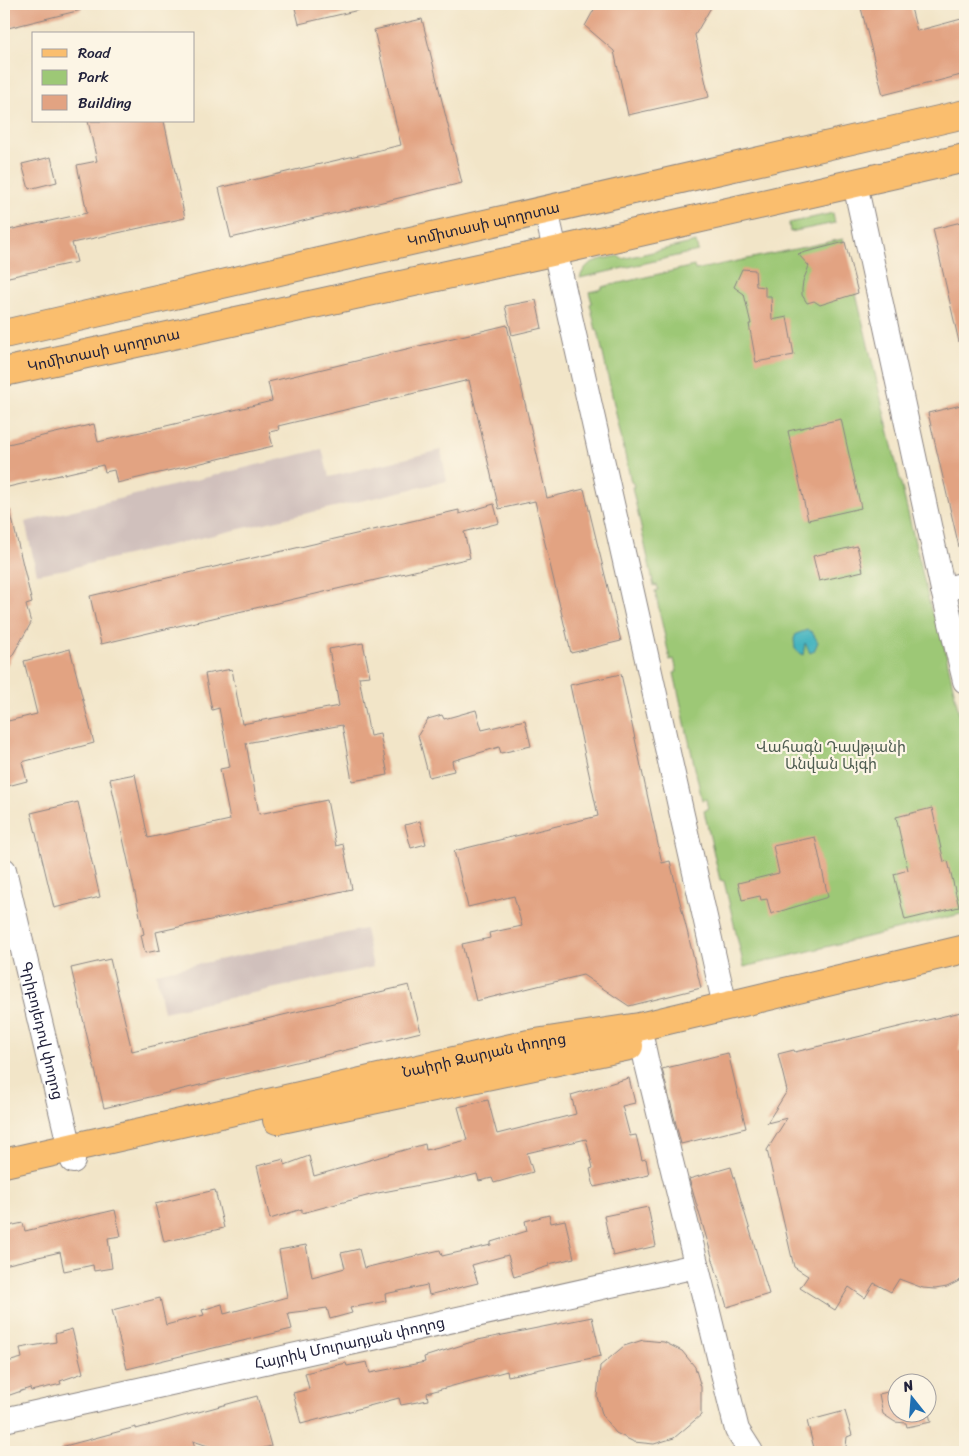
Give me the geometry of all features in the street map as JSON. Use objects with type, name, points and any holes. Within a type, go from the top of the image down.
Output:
[{"type":"main road","name":"Կոմիտասի պողոտա","points":[[4,334],[965,114]]},
{"type":"main road","name":"Կոմիտասի պողոտա","points":[[4,372],[556,251],[965,158]]},
{"type":"main road","name":"Նաիրի Զարյան փողոց","points":[[641,1035],[724,1006],[965,949]]},
{"type":"main road","name":"Նաիրի Զարյան փողոց","points":[[4,1177],[65,1156],[528,1044],[641,1035],[965,966]]},
{"type":"main road","name":"Նաիրի Զարյան փողոց","points":[[4,1163],[65,1156]]},
{"type":"street","points":[[854,184],[954,587],[965,681]]},
{"type":"street","points":[[546,210],[724,1006]]},
{"type":"street","name":"Գրիբոյեդով փողոց","points":[[4,870],[65,1156]]},
{"type":"street","name":"Գրիբոյեդով փողոց","points":[[4,928],[65,1156]]},
{"type":"street","points":[[641,1035],[737,1430],[751,1452]]},
{"type":"street","name":"Հայրիկ Մուրադյան փողոց","points":[[4,1420],[696,1266]]},
{"type":"shaded area","points":[[322,449],[329,477],[441,450],[447,481],[66,569],[37,574],[25,522]]},
{"type":"shaded area","points":[[365,929],[373,967],[164,1012],[156,973]]},
{"type":"green space","points":[[833,213],[835,223],[790,232],[789,223]]},
{"type":"green space","name":"Վահագն Դավթյանի Անվան Այգի","points":[[843,239],[932,614],[937,613],[965,741],[962,742],[965,754],[965,913],[744,967],[724,881],[720,880],[704,811],[708,809],[706,799],[702,800],[674,673],[677,672],[674,659],[670,660],[655,591],[658,590],[657,585],[654,586],[632,487],[634,487],[631,482],[598,331],[596,330],[590,304],[592,303],[589,292],[602,289],[602,287],[694,266],[695,270]]},
{"type":"green space","points":[[696,242],[698,251],[580,278],[586,267],[594,261],[618,256],[622,259]]},
{"type":"water","points":[[807,630],[812,632],[818,642],[814,651],[810,653],[805,643],[803,655],[795,649],[794,639],[796,634]]},
{"type":"building","points":[[4,4],[81,4],[81,10],[4,29]]},
{"type":"building","points":[[294,4],[358,4],[359,10],[299,24]]},
{"type":"building","points":[[597,4],[713,4],[695,35],[709,97],[628,115],[614,51],[585,26]]},
{"type":"building","points":[[860,4],[910,4],[917,31],[965,18],[965,74],[883,95]]},
{"type":"building","points":[[422,19],[462,183],[231,238],[219,188],[401,145],[374,30]]},
{"type":"building","points":[[88,122],[164,122],[185,218],[72,243],[77,262],[4,278],[4,231],[87,213],[77,165],[97,161]]},
{"type":"building","points":[[51,157],[57,182],[29,189],[22,164]]},
{"type":"building","points":[[965,221],[965,341],[959,342],[933,229]]},
{"type":"building","points":[[845,242],[858,293],[820,305],[814,301],[807,303],[802,295],[802,289],[809,266],[798,254]]},
{"type":"building","points":[[742,269],[755,270],[756,286],[765,287],[765,296],[771,296],[772,320],[787,317],[794,355],[756,362],[749,324],[751,324],[744,294],[734,287]]},
{"type":"building","points":[[536,300],[542,328],[512,335],[505,306]]},
{"type":"building","points":[[507,325],[547,498],[584,489],[621,641],[571,653],[535,501],[499,509],[469,380],[278,426],[279,430],[269,432],[273,446],[117,483],[114,470],[105,472],[103,465],[4,488],[4,445],[94,424],[98,442],[272,401],[268,382]]},
{"type":"building","points":[[965,404],[965,546],[959,547],[928,413]]},
{"type":"building","points":[[841,419],[861,508],[808,520],[788,431]]},
{"type":"building","points":[[494,504],[499,523],[464,532],[470,558],[101,644],[90,596],[459,510],[459,514]]},
{"type":"building","points":[[4,510],[10,510],[32,603],[26,605],[31,623],[4,670]]},
{"type":"building","points":[[857,546],[863,571],[819,581],[813,556]]},
{"type":"building","points":[[363,643],[370,676],[359,677],[370,736],[380,734],[388,775],[352,781],[342,725],[246,743],[259,814],[327,800],[336,846],[343,844],[352,889],[156,932],[160,950],[145,953],[141,935],[144,934],[110,779],[135,774],[148,838],[230,820],[220,769],[230,767],[219,708],[212,710],[205,674],[232,669],[242,724],[339,706],[329,649]]},
{"type":"building","points":[[70,649],[94,743],[22,762],[27,781],[4,787],[4,722],[37,714],[24,661]]},
{"type":"building","points":[[621,674],[662,863],[670,861],[701,988],[629,1006],[583,975],[476,1001],[462,944],[490,938],[489,933],[522,926],[514,896],[468,907],[454,851],[598,816],[570,685]]},
{"type":"building","points":[[476,710],[482,730],[525,720],[531,746],[501,753],[499,747],[452,761],[454,771],[429,777],[418,735],[428,719],[442,715],[444,719]]},
{"type":"building","points":[[78,802],[100,897],[54,908],[31,813]]},
{"type":"building","points":[[932,808],[944,862],[948,861],[959,907],[905,920],[894,874],[908,870],[896,817]]},
{"type":"building","points":[[420,821],[426,844],[411,848],[405,825]]},
{"type":"building","points":[[815,837],[828,897],[771,914],[767,899],[761,900],[760,896],[742,900],[738,883],[779,873],[773,846]]},
{"type":"building","points":[[110,959],[132,1051],[409,985],[421,1032],[104,1108],[71,968]]},
{"type":"building","points":[[961,1012],[963,1023],[959,1051],[965,1050],[965,1276],[947,1287],[935,1289],[923,1288],[899,1279],[891,1292],[874,1283],[865,1298],[849,1287],[835,1310],[800,1288],[808,1276],[794,1267],[767,1150],[787,1118],[767,1123],[787,1091],[778,1054],[794,1050],[795,1052]]},
{"type":"building","points":[[728,1053],[746,1128],[681,1144],[662,1069]]},
{"type":"building","points":[[629,1078],[635,1103],[622,1106],[630,1136],[636,1135],[642,1160],[646,1159],[649,1175],[594,1187],[590,1169],[593,1168],[586,1139],[527,1153],[533,1172],[494,1183],[492,1178],[479,1181],[477,1174],[378,1193],[302,1213],[302,1209],[270,1219],[257,1166],[284,1159],[285,1165],[309,1156],[314,1176],[425,1144],[426,1150],[467,1140],[458,1107],[488,1100],[497,1134],[576,1114],[571,1095]]},
{"type":"building","points":[[731,1167],[769,1294],[727,1307],[689,1179]]},
{"type":"building","points":[[215,1190],[224,1228],[164,1242],[155,1204]]},
{"type":"building","points":[[648,1207],[656,1246],[613,1256],[604,1216]]},
{"type":"building","points":[[115,1210],[121,1236],[108,1238],[112,1268],[94,1271],[93,1265],[64,1271],[60,1252],[4,1265],[4,1227],[23,1223],[25,1231]]},
{"type":"building","points":[[549,1215],[551,1223],[565,1220],[574,1258],[549,1264],[549,1266],[514,1277],[508,1255],[472,1265],[478,1283],[429,1295],[427,1285],[385,1294],[386,1301],[350,1308],[352,1313],[330,1319],[327,1308],[288,1313],[292,1329],[127,1369],[112,1310],[160,1298],[166,1325],[204,1315],[202,1310],[222,1304],[224,1314],[287,1297],[279,1250],[306,1245],[312,1277],[345,1268],[341,1253],[359,1249],[364,1268],[440,1250],[442,1256],[491,1245],[491,1242],[527,1231],[525,1221]]},
{"type":"building","points":[[592,1317],[601,1356],[508,1376],[507,1371],[427,1393],[428,1400],[401,1405],[399,1398],[301,1424],[293,1393],[309,1389],[305,1373],[346,1363],[347,1366],[367,1362],[370,1373],[425,1362],[424,1357],[478,1340]]},
{"type":"building","points":[[72,1329],[83,1373],[60,1381],[61,1384],[31,1391],[30,1388],[4,1397],[4,1363],[22,1358],[20,1348],[56,1342],[55,1334]]},
{"type":"building","points":[[643,1340],[664,1342],[682,1351],[695,1367],[701,1387],[701,1415],[674,1438],[654,1444],[634,1442],[616,1433],[603,1417],[597,1397],[600,1366],[624,1346]]},
{"type":"building","points":[[886,1392],[886,1416],[883,1414],[879,1394]]},
{"type":"building","points":[[257,1396],[271,1446],[250,1452],[235,1450],[226,1452],[193,1441],[196,1452],[61,1452],[61,1447]]},
{"type":"building","points":[[845,1411],[852,1435],[847,1437],[844,1450],[841,1452],[815,1452],[807,1421]]},
{"type":"building","points":[[906,1424],[921,1424],[907,1427]]}]
